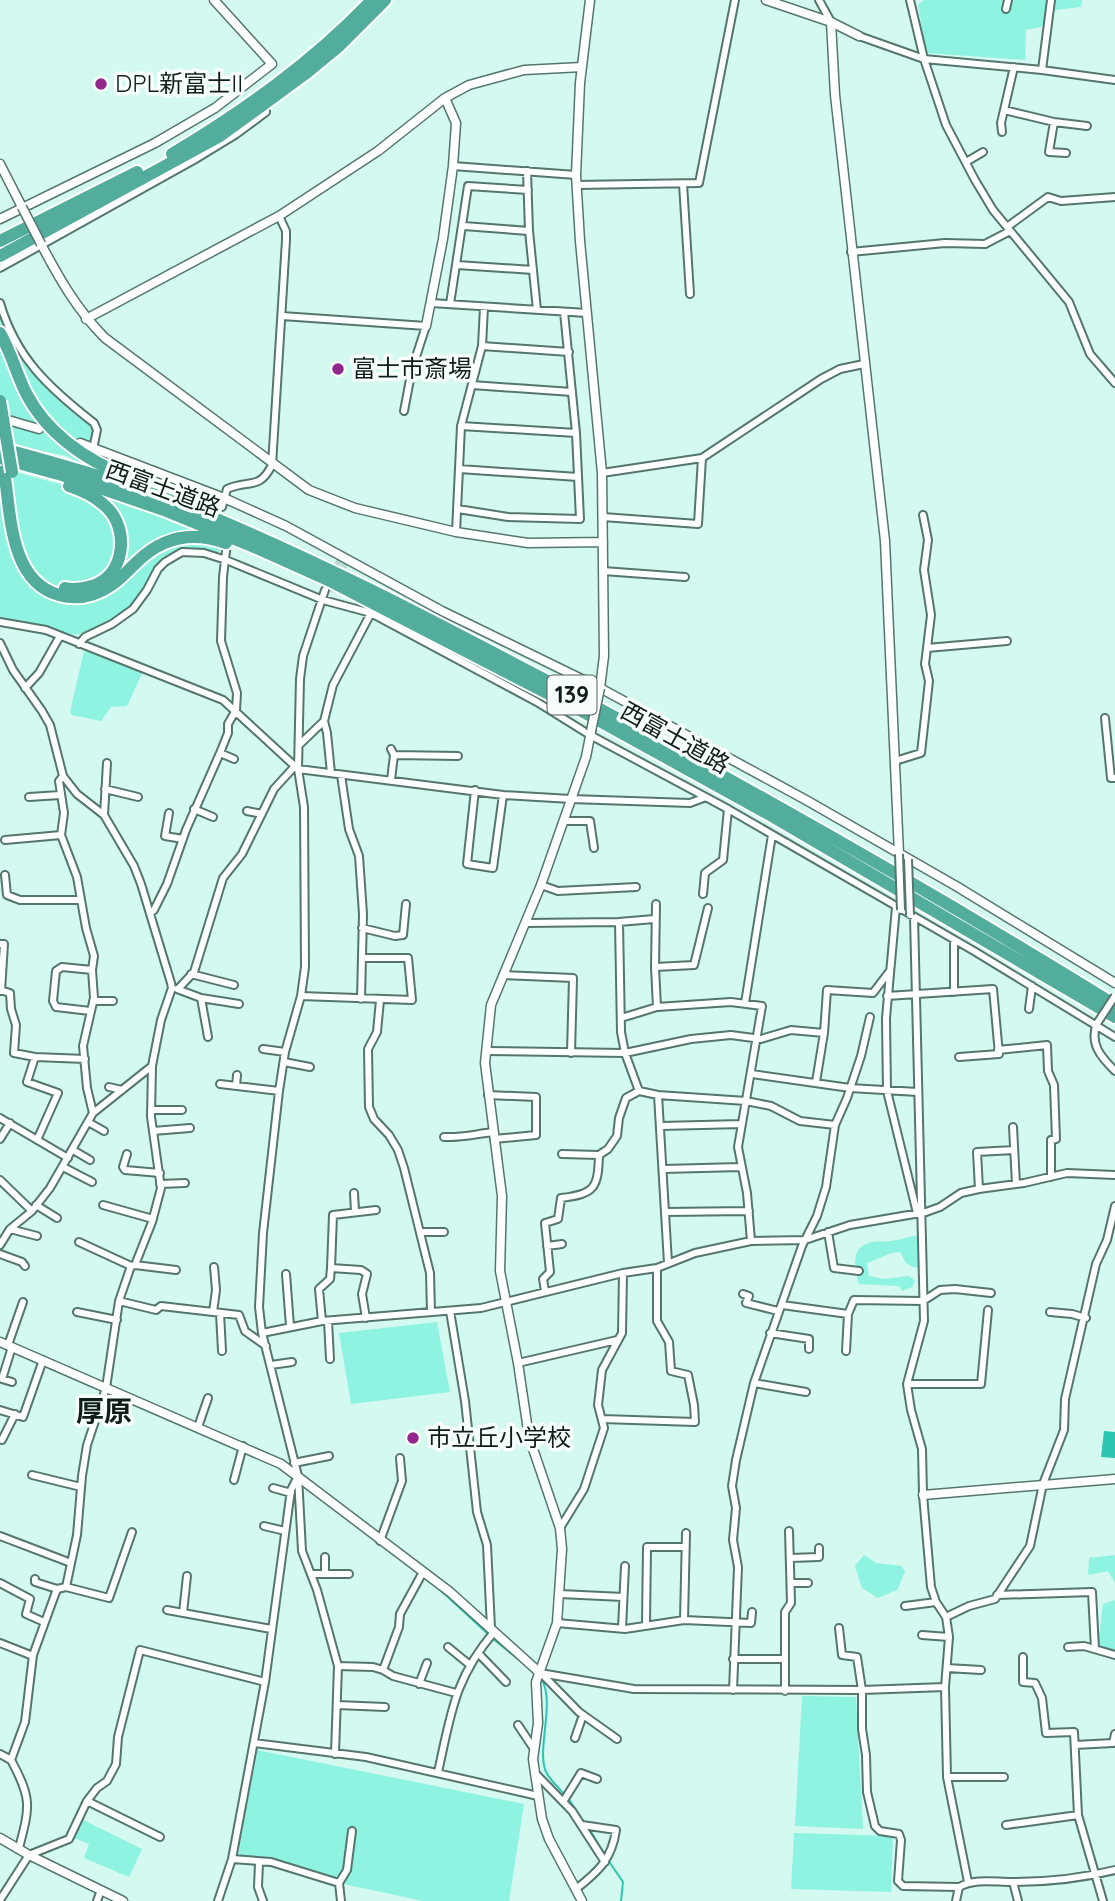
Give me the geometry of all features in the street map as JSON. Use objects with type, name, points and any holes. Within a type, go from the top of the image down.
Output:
[{"type":"highway","points":[[0,242],[160,160],[214,129],[259,99],[299,67],[372,0]]},
{"type":"highway","points":[[0,256],[220,136],[339,46],[385,0]]},
{"type":"highway","points":[[0,333],[28,396],[50,426],[73,448],[109,470],[196,505],[329,583]]},
{"type":"highway","points":[[0,401],[18,553],[32,578],[55,594],[69,598],[101,592],[146,553],[173,539],[188,536],[213,538],[329,583]]},
{"type":"highway","points":[[0,446],[24,547],[36,571],[45,579],[71,590],[96,585],[108,577],[119,561],[122,550],[120,531],[112,513],[98,499],[81,490],[6,469]]},
{"type":"highway","name":"西富士道路","points":[[0,446],[169,500],[545,692],[879,876],[1115,1017]]},
{"type":"highway","name":"西富士道路","points":[[0,458],[62,475],[164,510],[259,549],[329,583],[445,627],[755,794],[1115,1005]]},
{"type":"street","points":[[0,219],[155,143],[215,108],[272,64],[214,0]]},
{"type":"street","points":[[582,1901],[549,1839],[542,1819],[535,1773],[539,1676],[557,1623],[560,1594],[560,1528],[529,1437],[500,1271],[502,1196],[488,1095],[486,1051],[491,1004],[541,885],[586,757],[604,656],[601,473],[576,175],[582,67],[590,0]]},
{"type":"street","points":[[577,185],[699,183],[735,0]]},
{"type":"street","points":[[766,0],[924,58],[1115,80]]},
{"type":"street","points":[[819,0],[831,22],[835,95],[851,252],[885,541],[900,854],[899,908],[887,996],[887,1091],[919,1213]]},
{"type":"street","points":[[910,0],[924,58],[946,125],[993,210],[1069,302],[1090,354],[1115,383]]},
{"type":"street","points":[[1006,9],[1008,0]]},
{"type":"street","points":[[1042,70],[1051,0]]},
{"type":"street","points":[[86,319],[279,216],[378,151],[445,98],[469,85],[524,71],[582,67]]},
{"type":"street","points":[[1002,132],[1001,123],[1014,67]]},
{"type":"street","points":[[404,411],[412,369],[431,303],[453,166],[456,123],[445,98]]},
{"type":"street","points":[[1004,110],[1087,126]]},
{"type":"street","points":[[0,268],[194,160],[266,112]]},
{"type":"street","points":[[1054,121],[1049,152],[1066,153]]},
{"type":"street","points":[[966,162],[983,152]]},
{"type":"street","points":[[0,164],[68,294],[86,319],[122,353],[309,491],[355,508],[456,532],[528,542],[603,542]]},
{"type":"street","points":[[453,166],[576,175]]},
{"type":"street","points":[[527,171],[529,231],[537,310]]},
{"type":"street","points":[[683,184],[690,294]]},
{"type":"street","points":[[450,304],[468,186],[528,190]]},
{"type":"street","points":[[851,252],[945,243],[985,244],[1009,229],[1048,197],[1061,201],[1115,197]]},
{"type":"street","points":[[222,507],[227,489],[236,485],[258,483],[266,478],[272,465],[286,240],[286,231],[279,216]]},
{"type":"street","points":[[464,226],[529,231]]},
{"type":"street","points":[[457,265],[533,270]]},
{"type":"street","points":[[0,303],[12,335],[31,367],[94,423],[97,430],[93,449]]},
{"type":"street","points":[[431,303],[587,313]]},
{"type":"street","points":[[456,532],[461,426],[482,346],[484,307]]},
{"type":"street","points":[[458,509],[508,517],[580,519],[576,433],[564,312]]},
{"type":"street","points":[[282,316],[426,326]]},
{"type":"street","points":[[482,346],[569,352]]},
{"type":"street","points":[[601,473],[702,458],[821,379],[840,369],[864,364]]},
{"type":"street","points":[[472,384],[572,392]]},
{"type":"street","points":[[0,418],[39,429]]},
{"type":"street","points":[[461,426],[576,433]]},
{"type":"street","points":[[80,443],[224,498],[286,527],[442,611],[600,688],[806,800],[1115,983]]},
{"type":"street","points":[[603,517],[698,524],[702,458]]},
{"type":"street","points":[[459,469],[578,477]]},
{"type":"street","points":[[895,761],[920,753],[929,681],[925,664],[931,615],[924,570],[928,540],[923,515]]},
{"type":"street","points":[[150,913],[167,884],[194,809],[236,710],[237,693],[221,641],[226,551]]},
{"type":"street","points":[[79,644],[85,637],[112,624],[134,609],[164,562],[182,552],[204,553],[226,559],[324,600],[371,614],[537,702],[728,809],[1097,1023],[1115,1037]]},
{"type":"street","points":[[603,571],[685,577]]},
{"type":"street","points":[[329,583],[303,656],[300,679],[297,768],[304,807],[304,967],[301,996],[285,1052],[279,1091],[263,1233],[259,1307],[262,1333],[298,1476],[302,1551],[335,1649],[338,1667],[335,1754]]},
{"type":"street","points":[[331,773],[324,721],[333,685],[371,614]]},
{"type":"street","points":[[0,622],[46,630],[207,692],[236,710],[297,768],[503,794],[571,799],[690,803],[706,797]]},
{"type":"street","points":[[25,688],[39,673],[60,636]]},
{"type":"street","points":[[927,648],[1007,641]]},
{"type":"street","points":[[0,643],[12,670],[50,725],[63,776],[77,794],[104,815],[134,866],[175,989]]},
{"type":"street","points":[[1105,718],[1111,778],[1115,778]]},
{"type":"street","points":[[299,746],[324,721]]},
{"type":"street","points":[[391,780],[393,752],[458,755]]},
{"type":"street","points":[[220,753],[234,759]]},
{"type":"street","points":[[104,815],[107,763]]},
{"type":"street","points":[[66,1587],[77,1535],[81,1488],[91,1428],[106,1388],[119,1301],[153,1219],[160,1184],[151,1110],[152,1066],[161,1020],[175,989],[191,974],[223,878],[242,854],[274,789],[297,768]]},
{"type":"street","points":[[341,775],[349,829],[359,856],[361,999]]},
{"type":"street","points":[[63,776],[59,781],[64,813],[61,835],[77,877],[94,956],[93,1001],[83,1046],[87,1088],[93,1113]]},
{"type":"street","points":[[105,789],[138,797]]},
{"type":"street","points":[[475,790],[467,864],[493,868],[503,794]]},
{"type":"street","points":[[29,797],[60,795]]},
{"type":"street","points":[[194,809],[213,817]]},
{"type":"street","points":[[703,894],[705,873],[723,860],[728,809]]},
{"type":"street","points":[[247,811],[262,814]]},
{"type":"street","points":[[169,813],[165,836],[183,839]]},
{"type":"street","points":[[564,821],[590,821],[594,848]]},
{"type":"street","points":[[5,840],[61,835]]},
{"type":"street","points":[[745,1003],[772,835]]},
{"type":"street","points":[[908,859],[916,995],[919,1213],[924,1321],[907,1384],[922,1450],[931,1587],[936,1602],[946,1617],[949,1637],[945,1687],[947,1777],[968,1882]]},
{"type":"street","points":[[5,874],[6,895],[20,900],[80,900]]},
{"type":"street","points":[[541,885],[558,891],[636,887]]},
{"type":"street","points":[[362,928],[394,936],[403,935],[406,904]]},
{"type":"street","points":[[656,904],[654,919],[657,1006]]},
{"type":"street","points":[[655,967],[694,965],[708,908]]},
{"type":"street","points":[[526,923],[654,919]]},
{"type":"street","points":[[619,922],[621,1018],[625,1053],[639,1091]]},
{"type":"street","points":[[954,940],[954,992]]},
{"type":"street","points":[[0,944],[4,944],[1,990],[10,993],[10,1009],[16,1025],[14,1053],[35,1057],[85,1059]]},
{"type":"street","points":[[301,996],[412,1000],[408,958],[362,958]]},
{"type":"street","points":[[90,1011],[56,1007],[53,1001],[56,971],[62,967],[92,970]]},
{"type":"street","points":[[816,1082],[824,1033],[827,990],[873,993],[889,972]]},
{"type":"street","points":[[191,974],[234,985]]},
{"type":"street","points":[[503,975],[573,978],[571,1053]]},
{"type":"street","points":[[1029,1009],[1032,986]]},
{"type":"street","points":[[175,989],[201,998],[239,1004]]},
{"type":"street","points":[[887,996],[993,989],[999,1054],[959,1057]]},
{"type":"street","points":[[1115,996],[1097,1023],[1093,1040],[1101,1055],[1115,1071]]},
{"type":"street","points":[[201,998],[208,1037]]},
{"type":"street","points":[[380,1000],[377,1032],[368,1049],[369,1107],[374,1119],[398,1150],[430,1273],[431,1312]]},
{"type":"street","points":[[93,1001],[113,1001]]},
{"type":"street","points":[[621,1018],[657,1006],[710,1002],[762,1006],[738,1147],[749,1211],[751,1241]]},
{"type":"street","points":[[733,1690],[738,1567],[733,1540],[736,1508],[732,1486],[754,1383],[805,1240],[817,1216],[826,1187],[835,1125],[861,1056],[870,1017]]},
{"type":"street","points":[[486,1051],[625,1053],[691,1039],[731,1035],[757,1038],[781,1035],[791,1030],[824,1033]]},
{"type":"street","points":[[998,1050],[1046,1045],[1048,1071],[1054,1085],[1056,1139],[1051,1140],[1051,1177]]},
{"type":"street","points":[[262,1049],[285,1052]]},
{"type":"street","points":[[35,1057],[27,1082],[58,1093],[37,1140]]},
{"type":"street","points":[[284,1062],[310,1067]]},
{"type":"street","points":[[0,1245],[10,1229],[34,1208],[50,1188],[93,1113],[152,1066]]},
{"type":"street","points":[[752,1074],[850,1088],[918,1092]]},
{"type":"street","points":[[236,1086],[237,1075]]},
{"type":"street","points":[[220,1084],[279,1091]]},
{"type":"street","points":[[109,1087],[122,1090]]},
{"type":"street","points":[[562,1154],[599,1155],[608,1149],[617,1136],[619,1118],[626,1098],[639,1091],[658,1095],[746,1101],[771,1106],[800,1121],[835,1125]]},
{"type":"street","points":[[444,1137],[467,1138],[475,1134],[536,1135],[536,1097],[488,1095]]},
{"type":"street","points":[[658,1095],[668,1263]]},
{"type":"street","points":[[151,1110],[182,1110]]},
{"type":"street","points":[[0,1118],[37,1140],[92,1182]]},
{"type":"street","points":[[88,1122],[104,1131]]},
{"type":"street","points":[[0,1139],[10,1124]]},
{"type":"street","points":[[661,1126],[742,1124]]},
{"type":"street","points":[[1013,1127],[1016,1184]]},
{"type":"street","points":[[153,1131],[190,1128]]},
{"type":"street","points":[[73,1150],[90,1160]]},
{"type":"street","points":[[979,1189],[977,1152],[1014,1150]]},
{"type":"street","points":[[127,1154],[123,1167],[125,1170],[160,1173]]},
{"type":"street","points":[[545,1292],[543,1279],[550,1272],[545,1223],[558,1219],[561,1198],[580,1196],[591,1190],[598,1178],[599,1155]]},
{"type":"street","points":[[65,1163],[83,1173]]},
{"type":"street","points":[[664,1169],[740,1167]]},
{"type":"street","points":[[262,1333],[325,1321],[481,1308],[623,1273],[657,1268],[695,1253],[751,1241],[805,1240],[872,1220],[919,1213],[940,1207],[961,1193],[979,1189],[1077,1172],[1115,1175]]},
{"type":"street","points":[[0,1180],[34,1208],[57,1218]]},
{"type":"street","points":[[160,1184],[185,1183]]},
{"type":"street","points":[[355,1193],[355,1211]]},
{"type":"street","points":[[103,1205],[153,1219]]},
{"type":"street","points":[[946,1617],[969,1606],[995,1599],[1030,1546],[1043,1484],[1064,1430],[1065,1399],[1086,1318],[1096,1264],[1107,1240],[1115,1206]]},
{"type":"street","points":[[330,1359],[319,1289],[330,1279],[332,1215],[376,1210]]},
{"type":"street","points":[[665,1212],[749,1211]]},
{"type":"street","points":[[10,1229],[37,1236]]},
{"type":"street","points":[[421,1233],[444,1231]]},
{"type":"street","points":[[828,1232],[834,1268],[859,1272]]},
{"type":"street","points":[[79,1242],[133,1265],[176,1270]]},
{"type":"street","points":[[547,1246],[562,1244]]},
{"type":"street","points":[[0,1254],[22,1262],[25,1266]]},
{"type":"street","points":[[214,1267],[216,1312],[222,1351]]},
{"type":"street","points":[[331,1268],[361,1270],[367,1274],[362,1294],[366,1318]]},
{"type":"street","points":[[602,1419],[695,1422],[688,1376],[671,1371],[669,1342],[657,1321],[657,1268]]},
{"type":"street","points":[[560,1528],[584,1489],[604,1428],[598,1405],[603,1370],[622,1333],[623,1273]]},
{"type":"street","points":[[286,1274],[290,1326]]},
{"type":"street","points":[[846,1351],[848,1314],[854,1300],[923,1301],[940,1290],[955,1289],[991,1293]]},
{"type":"street","points":[[743,1294],[749,1296],[746,1303],[848,1314]]},
{"type":"street","points":[[12,1382],[2,1379],[7,1345],[23,1301]]},
{"type":"street","points":[[119,1301],[156,1310],[160,1306],[239,1315],[245,1331],[266,1346]]},
{"type":"street","points":[[438,1772],[456,1693],[491,1633],[486,1545],[477,1512],[450,1311]]},
{"type":"street","points":[[907,1384],[981,1384],[988,1311]]},
{"type":"street","points":[[77,1312],[117,1320]]},
{"type":"street","points":[[1050,1312],[1086,1318]]},
{"type":"street","points":[[770,1333],[809,1339],[809,1349]]},
{"type":"street","points":[[518,1363],[618,1340]]},
{"type":"street","points":[[7,1345],[281,1464],[380,1541],[491,1633],[583,1715],[617,1739]]},
{"type":"street","points":[[0,1410],[23,1417],[43,1360]]},
{"type":"street","points":[[271,1365],[292,1362]]},
{"type":"street","points":[[754,1383],[806,1392]]},
{"type":"street","points":[[198,1427],[208,1398]]},
{"type":"street","points":[[2,1440],[15,1414]]},
{"type":"street","points":[[234,1480],[243,1446]]},
{"type":"street","points":[[295,1463],[329,1456]]},
{"type":"street","points":[[380,1541],[402,1481],[400,1458]]},
{"type":"street","points":[[32,1475],[81,1488]]},
{"type":"street","points":[[218,1901],[232,1859],[254,1743],[291,1493],[298,1476]]},
{"type":"street","points":[[923,1495],[1115,1479]]},
{"type":"street","points":[[273,1488],[291,1493]]},
{"type":"street","points":[[264,1526],[285,1531]]},
{"type":"street","points":[[785,1690],[785,1612],[791,1603],[789,1531]]},
{"type":"street","points":[[35,1578],[35,1582],[57,1589],[66,1587],[109,1598],[132,1532]]},
{"type":"street","points":[[684,1619],[686,1533]]},
{"type":"street","points":[[0,1536],[71,1563]]},
{"type":"street","points":[[646,1624],[647,1547],[685,1548]]},
{"type":"street","points":[[790,1558],[819,1557],[819,1548]]},
{"type":"street","points":[[326,1557],[326,1574]]},
{"type":"street","points":[[622,1628],[625,1566]]},
{"type":"street","points":[[311,1574],[349,1574]]},
{"type":"street","points":[[183,1613],[187,1576]]},
{"type":"street","points":[[383,1670],[399,1626],[400,1614],[421,1576]]},
{"type":"street","points":[[0,1583],[30,1599],[26,1614],[44,1622]]},
{"type":"street","points":[[791,1583],[808,1583]]},
{"type":"street","points":[[11,1760],[27,1713],[33,1656],[57,1589]]},
{"type":"street","points":[[997,1595],[1092,1592],[1096,1649]]},
{"type":"street","points":[[560,1594],[623,1597]]},
{"type":"street","points":[[905,1606],[936,1602]]},
{"type":"street","points":[[167,1610],[271,1629]]},
{"type":"street","points":[[557,1623],[622,1628],[684,1619],[751,1623],[752,1612]]},
{"type":"street","points":[[839,1628],[842,1655],[857,1657],[862,1690],[867,1792],[875,1826],[880,1831],[899,1834],[901,1840],[898,1881],[903,1886],[959,1887],[968,1882],[1013,1882],[1097,1875],[1115,1870]]},
{"type":"street","points":[[922,1635],[949,1637]]},
{"type":"street","points":[[0,1643],[33,1656]]},
{"type":"street","points":[[1068,1647],[1084,1646],[1115,1655]]},
{"type":"street","points":[[448,1647],[470,1665]]},
{"type":"street","points":[[0,1900],[29,1855],[69,1839],[87,1801],[97,1788],[107,1781],[116,1764],[118,1737],[140,1650],[265,1682]]},
{"type":"street","points":[[478,1653],[506,1682]]},
{"type":"street","points":[[1023,1657],[1023,1682],[1035,1683],[1042,1698],[1046,1733],[1074,1732],[1078,1815],[1103,1901]]},
{"type":"street","points":[[733,1659],[784,1659]]},
{"type":"street","points":[[419,1684],[427,1662]]},
{"type":"street","points":[[338,1667],[373,1667],[393,1676],[456,1693]]},
{"type":"street","points":[[947,1668],[981,1670]]},
{"type":"street","points":[[539,1676],[634,1689],[862,1690],[945,1687]]},
{"type":"street","points":[[337,1705],[385,1707]]},
{"type":"street","points":[[575,1738],[583,1715]]},
{"type":"street","points":[[518,1725],[534,1749]]},
{"type":"street","points":[[1075,1745],[1113,1743],[1115,1734]]},
{"type":"street","points":[[254,1743],[438,1772],[538,1796]]},
{"type":"street","points":[[0,1754],[11,1760],[21,1778],[29,1811],[19,1848]]},
{"type":"street","points":[[535,1773],[565,1799],[607,1859]]},
{"type":"street","points":[[565,1799],[580,1773],[597,1779]]},
{"type":"street","points":[[947,1777],[1004,1777]]},
{"type":"street","points":[[87,1801],[160,1837]]},
{"type":"street","points":[[1006,1825],[1078,1815]]},
{"type":"street","points":[[576,1889],[598,1872],[607,1859],[616,1830],[585,1825]]},
{"type":"street","points":[[341,1901],[339,1883],[347,1870],[352,1831]]},
{"type":"street","points":[[0,1838],[123,1901]]},
{"type":"street","points":[[232,1859],[271,1862],[339,1883]]},
{"type":"street","points":[[259,1863],[258,1887],[263,1901]]},
{"type":"street","points":[[1013,1882],[1018,1901]]},
{"type":"street","points":[[956,1901],[959,1887]]},
{"type":"street","points":[[97,1901],[102,1890]]},
{"type":"shaded area","points":[[924,0],[1082,0],[1081,7],[1055,10],[1049,25],[1026,30],[1025,60],[926,53],[918,5]]},
{"type":"shaded area","points":[[0,299],[22,354],[87,417],[95,442],[88,467],[66,456],[0,442]]},
{"type":"shaded area","points":[[0,468],[124,501],[220,536],[219,552],[180,550],[161,558],[147,590],[119,615],[77,635],[0,619]]},
{"type":"shaded area","points":[[84,651],[144,669],[127,706],[111,707],[101,721],[72,715],[70,712]]},
{"type":"shaded area","points":[[918,1235],[923,1241],[922,1264],[915,1268],[906,1263],[900,1252],[867,1263],[869,1276],[883,1279],[909,1276],[915,1281],[912,1287],[902,1291],[899,1286],[859,1284],[855,1264],[860,1248],[873,1242]]},
{"type":"shaded area","points":[[437,1322],[450,1392],[351,1404],[339,1333]]},
{"type":"shaded area","points":[[1104,1431],[1115,1432],[1115,1458],[1101,1457]]},
{"type":"shaded area","points":[[864,1555],[876,1563],[902,1566],[905,1572],[897,1590],[878,1598],[862,1588],[855,1566]]},
{"type":"shaded area","points":[[1115,1555],[1115,1583],[1108,1571],[1088,1575],[1089,1558]]},
{"type":"shaded area","points":[[1115,1600],[1115,1654],[1098,1645],[1103,1604]]},
{"type":"shaded area","points":[[802,1696],[856,1697],[863,1829],[795,1826]]},
{"type":"shaded area","points":[[257,1750],[524,1804],[509,1901],[423,1901],[339,1883],[238,1855]]},
{"type":"shaded area","points":[[79,1818],[142,1849],[129,1877],[84,1858],[89,1844],[72,1837]]},
{"type":"shaded area","points":[[794,1833],[893,1836],[891,1892],[791,1889]]},
{"type":"waterway","points":[[302,1485],[373,1538]]},
{"type":"waterway","points":[[438,1588],[488,1634]]},
{"type":"waterway","points":[[492,1638],[523,1663]]},
{"type":"waterway","points":[[541,1678],[547,1700],[544,1763],[546,1772],[564,1794]]},
{"type":"waterway","points":[[568,1798],[584,1822]]},
{"type":"waterway","points":[[588,1827],[605,1855]]},
{"type":"waterway","points":[[608,1860],[623,1882],[621,1901]]},
{"type":"tunnel","points":[[325,590],[341,557]]},
{"type":"tunnel","points":[[332,592],[347,560]]},
{"type":"place","name":"DPL新富士II","points":[[101,84]]},
{"type":"place","name":"富士市斎場","points":[[338,369]]},
{"type":"place","name":"市立丘小学校","points":[[413,1438]]},
{"type":"district","name":"厚原","points":[[104,1411]]}]
